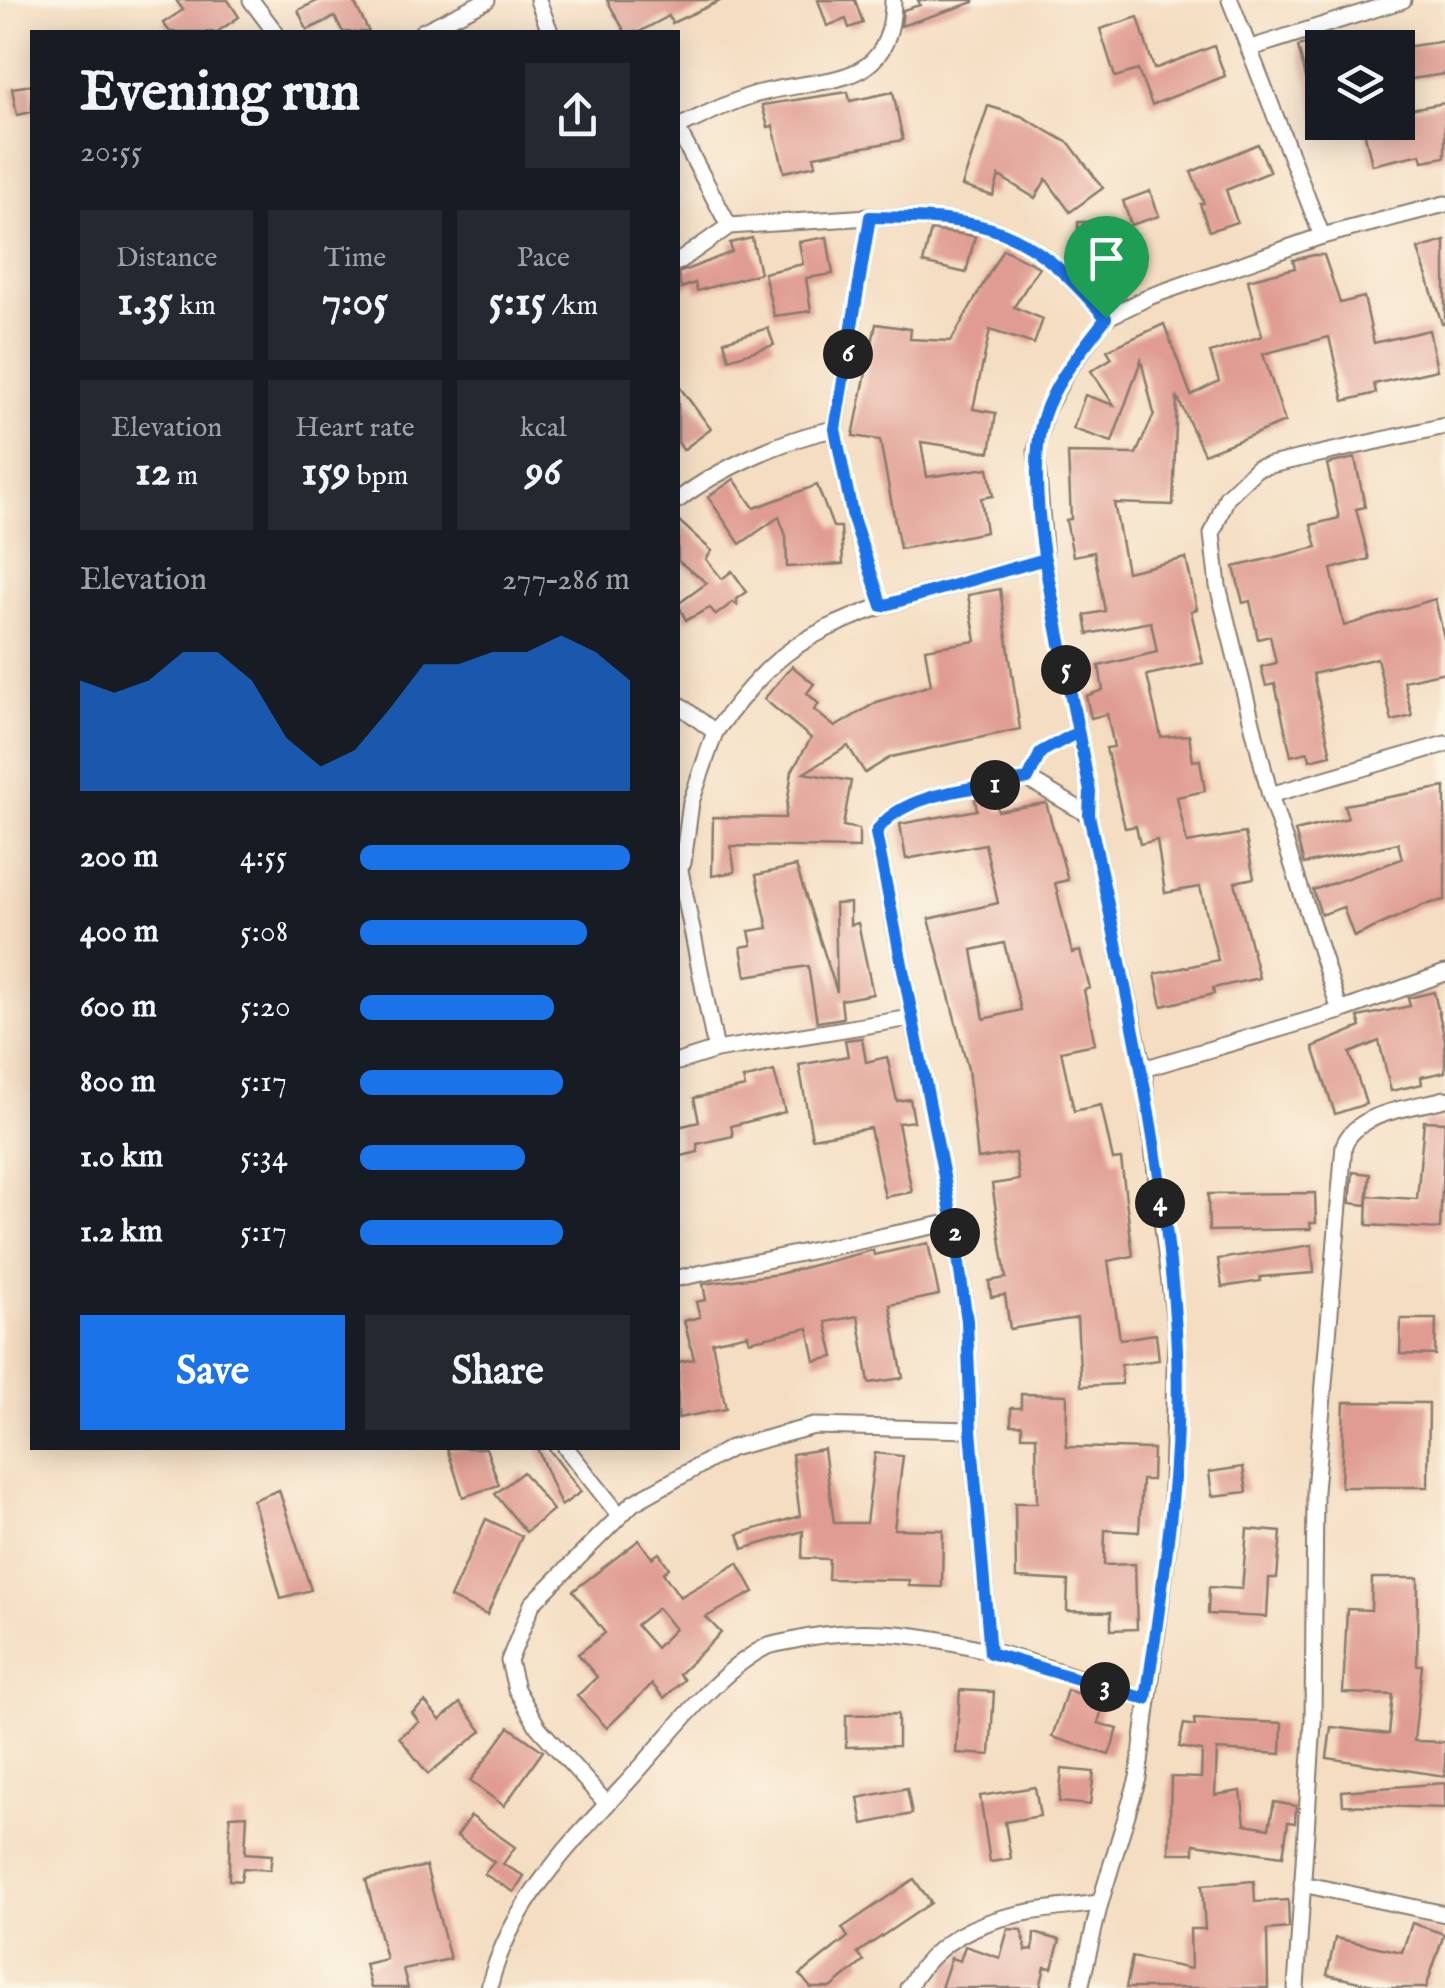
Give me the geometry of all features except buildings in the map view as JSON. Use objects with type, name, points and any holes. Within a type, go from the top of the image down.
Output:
[{"type":"street","points":[[251,0],[273,30]]},
{"type":"street","points":[[426,30],[487,0]]},
{"type":"street","points":[[538,0],[549,30]]},
{"type":"street","points":[[680,128],[751,96],[862,72],[885,49],[892,30],[892,0]]},
{"type":"street","points":[[1230,0],[1322,236]]},
{"type":"street","points":[[1251,48],[1403,0]]},
{"type":"street","points":[[680,133],[729,226]]},
{"type":"street","points":[[1080,1988],[1100,1903],[1138,1778],[1172,1522],[1176,1332],[1143,1069],[1089,815],[1090,792],[1045,559],[1036,451],[1045,412],[1067,371],[1106,318],[1150,296],[1322,236],[1445,204]]},
{"type":"street","points":[[680,261],[729,226],[870,217],[982,223],[1026,240],[1069,275],[1106,318]]},
{"type":"street","points":[[870,217],[835,429],[853,518],[882,606]]},
{"type":"street","points":[[1340,1011],[1270,795],[1218,586],[1212,534],[1227,498],[1258,468],[1445,426]]},
{"type":"street","points":[[680,499],[769,450],[806,434],[835,429]]},
{"type":"street","points":[[680,861],[683,863],[691,802],[715,732],[754,681],[798,641],[882,606],[1045,559]]},
{"type":"street","points":[[680,706],[715,732]]},
{"type":"street","points":[[1028,779],[1041,752],[1078,732]]},
{"type":"street","points":[[1270,795],[1445,744]]},
{"type":"street","points":[[990,1653],[971,1430],[967,1321],[953,1222],[876,833],[885,816],[906,804],[1028,779],[1089,815]]},
{"type":"street","points":[[680,870],[716,1050]]},
{"type":"street","points":[[1143,1069],[1340,1011],[1445,973]]},
{"type":"street","points":[[680,1061],[716,1050],[911,1018]]},
{"type":"street","points":[[1296,1988],[1312,1722],[1315,1490],[1344,1145],[1351,1129],[1364,1121],[1445,1100]]},
{"type":"street","points":[[680,1278],[953,1222]]},
{"type":"street","points":[[608,1804],[538,1727],[516,1689],[510,1661],[532,1604],[633,1503],[731,1448],[814,1426],[971,1430]]},
{"type":"street","points":[[568,1450],[620,1516]]},
{"type":"street","points":[[489,1988],[496,1959],[526,1900],[608,1804],[719,1685],[763,1648],[854,1631],[906,1633],[1146,1699]]},
{"type":"street","points":[[1302,1884],[1445,1914]]},
{"type":"street","points":[[908,1988],[918,1970],[954,1935],[978,1922],[1100,1903]]},
{"type":"route","points":[[1106,318],[1067,371],[1045,412],[1036,451],[1045,559],[1078,732],[1041,752],[1028,779],[906,804],[885,816],[876,833],[953,1222],[967,1321],[971,1430],[990,1653],[1146,1699],[1172,1522],[1176,1332],[1143,1069],[1089,815],[1090,792],[1045,559],[882,606],[853,518],[835,429],[870,217],[982,223],[1026,240],[1069,275],[1106,318]]}]
